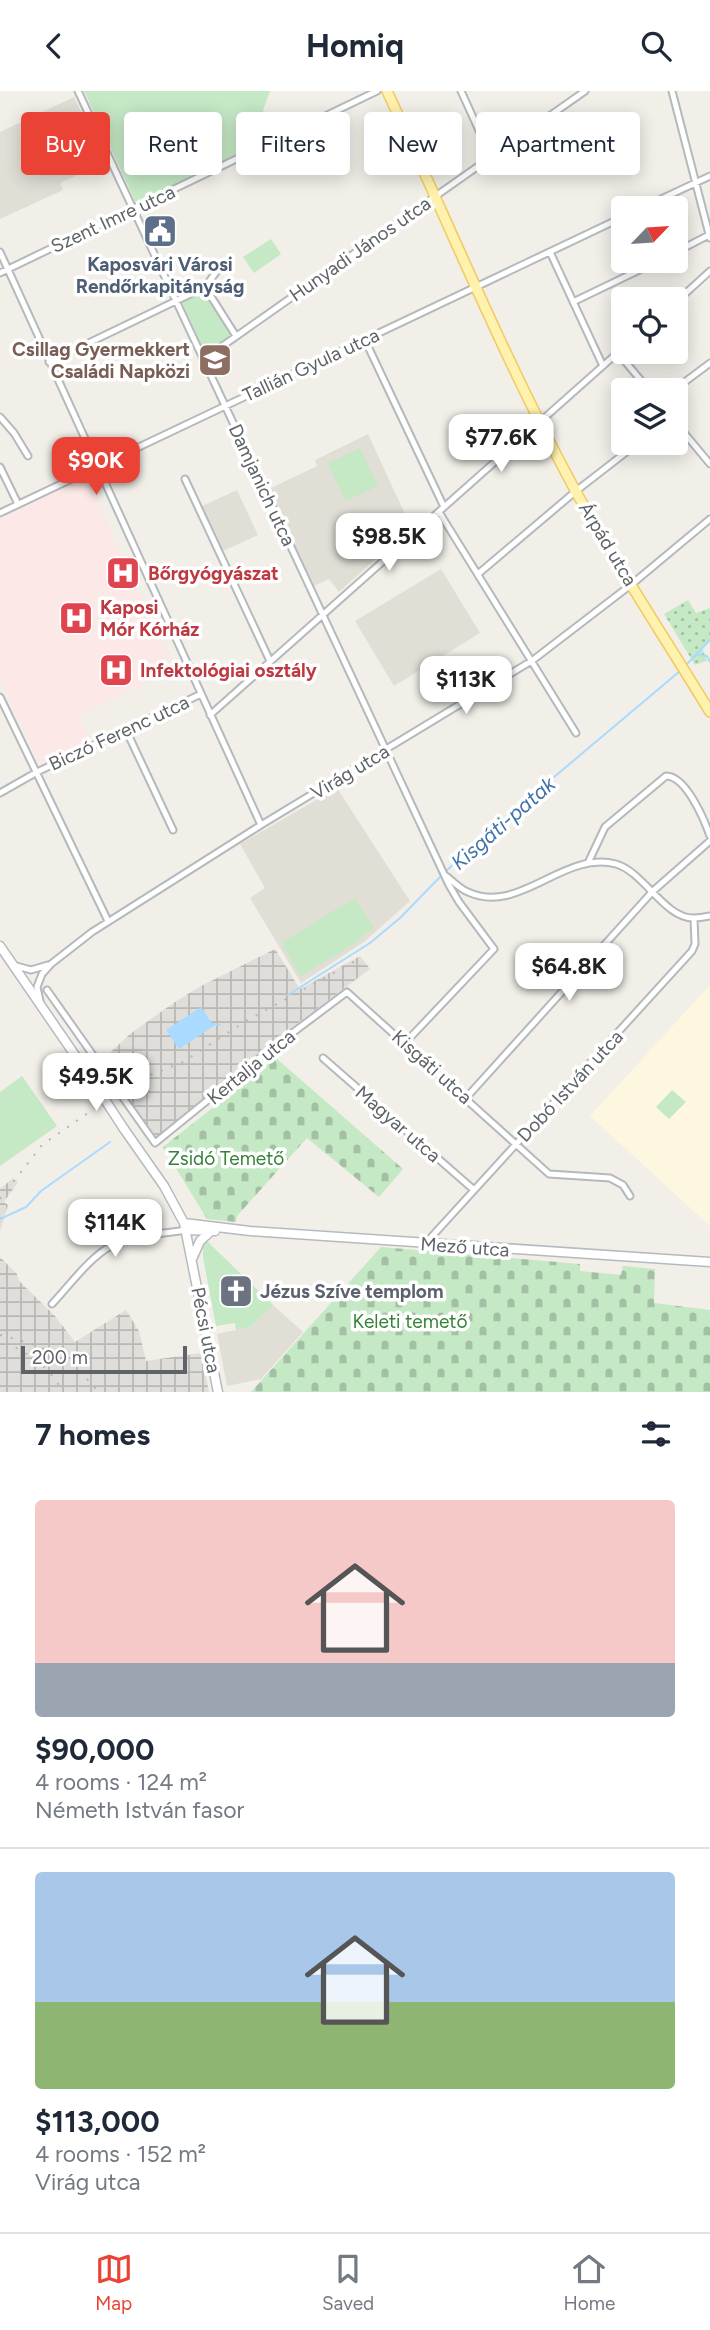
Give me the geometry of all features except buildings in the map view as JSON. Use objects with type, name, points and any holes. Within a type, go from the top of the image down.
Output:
[{"type":"main road","name":"Árpád utca","points":[[387,91],[477,288],[576,491],[710,712]]},
{"type":"street","name":"Damjanich utca","points":[[78,91],[445,874],[459,902],[494,949],[405,1043]]},
{"type":"street","name":"Szent Imre utca","points":[[0,273],[377,91]]},
{"type":"street","points":[[461,91],[476,124]]},
{"type":"street","name":"Hunyadi János utca","points":[[555,112],[585,91]]},
{"type":"street","points":[[672,91],[710,237],[688,247]]},
{"type":"street","name":"Hunyadi János utca","points":[[204,359],[476,168]]},
{"type":"street","points":[[667,196],[710,176]]},
{"type":"street","name":"Tallián Gyula utca","points":[[0,513],[611,223]]},
{"type":"street","points":[[0,252],[261,825]]},
{"type":"street","points":[[550,252],[603,366]]},
{"type":"street","points":[[50,362],[205,287],[223,263]]},
{"type":"street","points":[[688,291],[710,271]]},
{"type":"street","points":[[573,302],[633,273]]},
{"type":"street","points":[[205,287],[236,336]]},
{"type":"street","points":[[365,340],[442,509],[478,574],[576,733]]},
{"type":"street","points":[[210,715],[611,359]]},
{"type":"street","points":[[688,379],[710,363]]},
{"type":"street","points":[[0,417],[28,456]]},
{"type":"street","points":[[688,437],[710,464]]},
{"type":"street","points":[[478,574],[622,455]]},
{"type":"street","points":[[0,467],[18,504]]},
{"type":"street","points":[[185,479],[270,661]]},
{"type":"street","name":"Virág utca","points":[[51,964],[108,921],[533,660],[632,584],[710,519]]},
{"type":"street","name":"Biczó Ferenc utca","points":[[0,793],[37,772],[201,694]]},
{"type":"street","points":[[0,697],[108,921]]},
{"type":"street","points":[[126,730],[173,830]]},
{"type":"street","points":[[466,1098],[653,891],[710,838],[697,806],[677,779],[666,776],[605,827],[588,863]]},
{"type":"street","points":[[445,874],[467,892],[487,897],[508,895],[569,868],[588,863],[617,864],[629,870],[676,912],[694,918],[710,916]]},
{"type":"street","points":[[459,902],[467,892]]},
{"type":"street","name":"Dobó István utca","points":[[425,1244],[692,951],[695,944],[694,918]]},
{"type":"street","name":"Pécsi utca","points":[[0,946],[164,1186],[185,1226],[218,1392]]},
{"type":"street","points":[[13,965],[31,969],[51,964]]},
{"type":"street","points":[[42,1008],[38,982],[51,964]]},
{"type":"street","name":"Kertalja utca","points":[[47,990],[155,1143],[267,1052],[347,992]]},
{"type":"street","name":"Kisgáti utca","points":[[347,992],[549,1174],[610,1178],[623,1185],[631,1196]]},
{"type":"street","name":"Magyar utca","points":[[323,1058],[474,1191]]},
{"type":"street","points":[[52,1304],[99,1254],[110,1246],[185,1226],[210,1232]]},
{"type":"street","name":"Mező utca","points":[[185,1226],[710,1262]]},
{"type":"street","points":[[192,1259],[200,1241],[210,1232],[220,1229]]},
{"type":"shaded area","points":[[74,97],[81,112],[42,112]]},
{"type":"shaded area","points":[[21,122],[21,175],[78,175],[60,183],[63,190],[0,219],[0,132]]},
{"type":"shaded area","points":[[368,434],[411,527],[339,592],[329,579],[314,586],[269,489],[317,466],[315,460]]},
{"type":"shaded area","name":"Kaposi Mór Kórház","points":[[86,477],[175,670],[78,715],[92,743],[41,767],[0,679],[0,519]]},
{"type":"shaded area","points":[[237,490],[258,535],[221,552],[200,507]]},
{"type":"shaded area","points":[[441,569],[480,633],[394,686],[355,621]]},
{"type":"shaded area","points":[[337,788],[410,901],[364,942],[301,983],[250,898],[265,888],[240,844]]},
{"type":"shaded area","points":[[275,949],[300,989],[360,956],[370,969],[263,1049],[156,1139],[101,1061],[130,1034],[172,1004],[199,987]]},
{"type":"shaded area","points":[[710,985],[710,1226],[590,1116]]},
{"type":"shaded area","points":[[13,1178],[18,1182],[4,1202],[8,1205],[0,1231],[0,1189]]},
{"type":"shaded area","points":[[0,1257],[17,1274],[19,1281],[55,1316],[75,1342],[126,1310],[139,1331],[146,1361],[201,1353],[209,1392],[0,1392]]},
{"type":"shaded area","points":[[273,1305],[303,1332],[261,1379],[227,1386],[217,1334],[250,1327]]},
{"type":"green space","points":[[84,91],[270,91],[264,112],[236,112],[236,157],[222,164],[222,112],[124,112],[124,175],[199,175],[137,205],[110,147],[110,112],[94,112]]},
{"type":"green space","points":[[271,239],[281,254],[254,273],[243,257]]},
{"type":"green space","points":[[203,292],[231,335],[205,353],[182,302]]},
{"type":"green space","points":[[360,448],[378,486],[345,501],[328,463]]},
{"type":"green space","points":[[688,600],[696,613],[710,608],[710,639],[702,647],[707,661],[695,665],[664,614]]},
{"type":"green space","points":[[355,898],[374,928],[359,938],[360,940],[301,976],[281,943]]},
{"type":"green space","name":"Zsidó Temető","points":[[276,1058],[403,1169],[379,1197],[307,1138],[237,1216],[236,1222],[207,1219],[163,1147]]},
{"type":"green space","points":[[22,1076],[57,1126],[0,1166],[0,1092]]},
{"type":"green space","points":[[672,1090],[686,1102],[669,1119],[656,1107]]},
{"type":"green space","points":[[207,1241],[273,1305],[250,1327],[236,1330],[235,1323],[216,1326],[203,1257],[203,1247]]},
{"type":"green space","name":"Keleti temető","points":[[381,1247],[580,1264],[580,1271],[621,1275],[623,1266],[655,1269],[654,1303],[710,1310],[710,1392],[251,1392]]},
{"type":"water","points":[[201,1007],[214,1026],[179,1049],[166,1030]]},
{"type":"waterway","name":"Kisgáti-patak","points":[[687,664],[710,640]]},
{"type":"waterway","points":[[698,655],[707,656],[710,662]]},
{"type":"waterway","name":"Kisgáti-patak","points":[[445,872],[680,671]]},
{"type":"waterway","name":"Kisgáti-patak","points":[[288,995],[370,943],[400,918],[441,876]]},
{"type":"waterway","name":"Kisgáti-patak","points":[[212,1024],[220,1025]]},
{"type":"waterway","name":"Kisgáti-patak","points":[[0,1219],[26,1207],[41,1191],[110,1142]]},
{"type":"railway","points":[[0,1199],[42,1145],[118,1092],[143,1078],[183,1062],[246,1021],[359,959]]},
{"type":"railway","points":[[0,1335],[55,1354],[77,1370],[98,1392]]},
{"type":"railway","points":[[6,1343],[39,1363],[53,1376],[62,1392]]},
{"type":"place","name":"Kaposvári Városi Rendőrkapitányság","points":[[160,231]]},
{"type":"place","name":"Csillag Gyermekkert Családi Napközi","points":[[215,360]]},
{"type":"place","name":"Bőrgyógyászat","points":[[123,573]]},
{"type":"place","name":"Kaposi Mór Kórház","points":[[76,618]]},
{"type":"place","name":"Infektológiai osztály","points":[[116,670]]},
{"type":"place","name":"Jézus Szíve templom","points":[[236,1291]]}]
